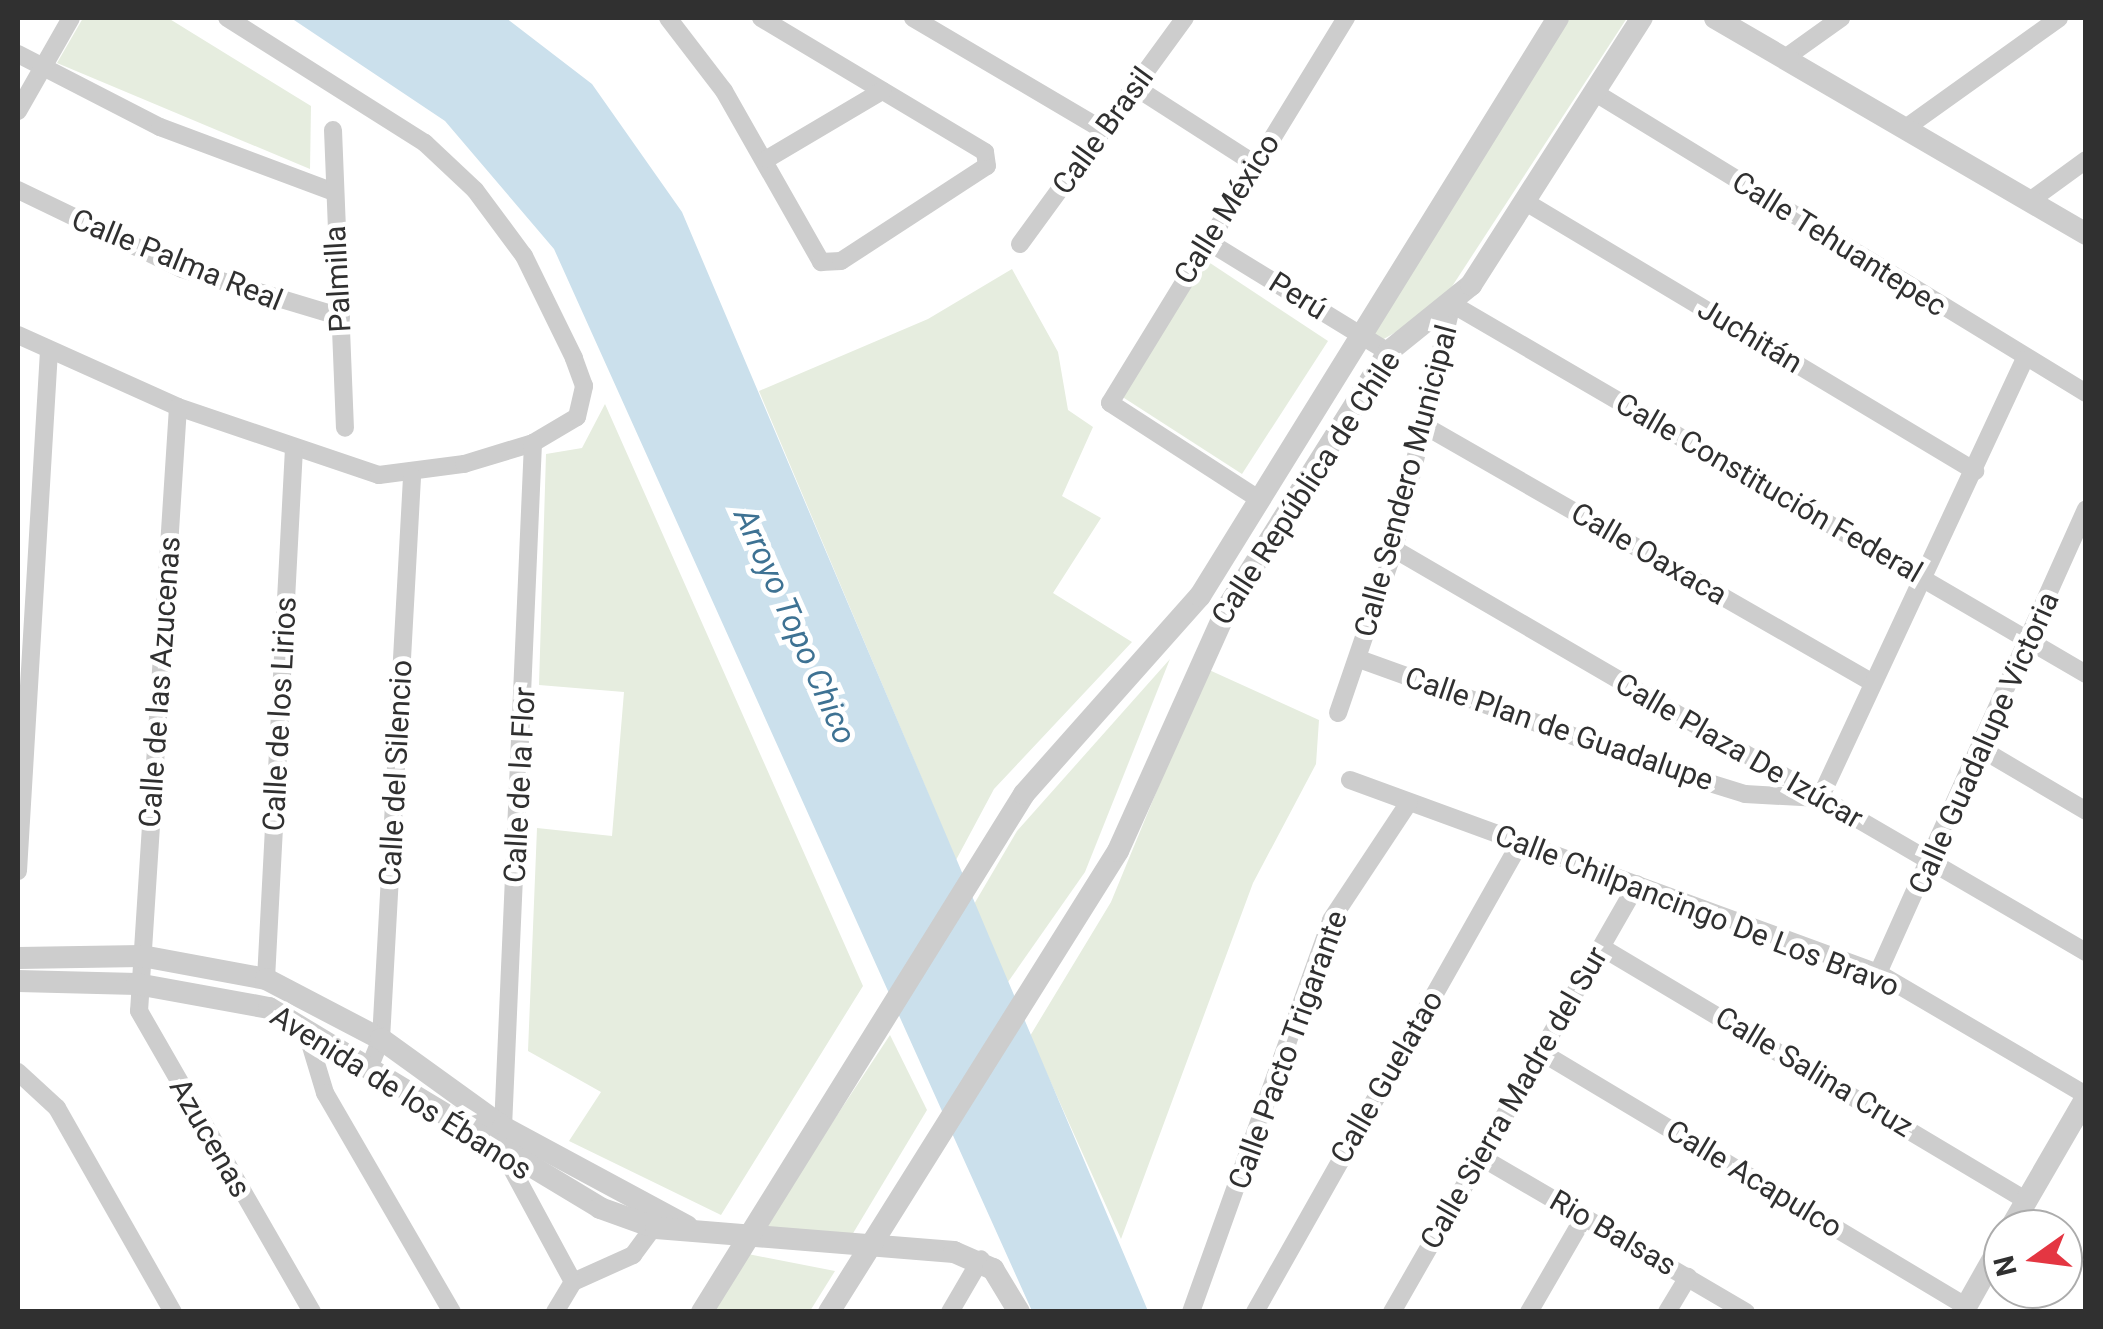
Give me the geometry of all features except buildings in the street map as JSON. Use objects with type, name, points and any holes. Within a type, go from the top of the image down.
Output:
[{"type":"street","points":[[18,110],[71,18]]},
{"type":"street","points":[[18,335],[178,407],[294,448],[412,477],[533,444],[578,417],[584,386],[524,256],[425,143],[228,18]]},
{"type":"street","points":[[668,18],[766,158],[826,265],[987,166],[985,152],[761,18]]},
{"type":"street","points":[[913,18],[944,26],[1103,130]]},
{"type":"street","name":"Calle Brasil","points":[[1020,244],[1184,18]]},
{"type":"street","name":"Calle México","points":[[1257,498],[1110,403],[1346,18]]},
{"type":"street","name":"Calle República de Chile","points":[[702,1312],[963,889],[1040,774],[1181,623],[1356,332],[1558,18]]},
{"type":"street","name":"Calle República de Chile","points":[[829,1312],[1118,851],[1204,646],[1388,352],[1452,304],[1642,18]]},
{"type":"street","points":[[1714,18],[2086,234]]},
{"type":"street","points":[[1785,58],[1841,18]]},
{"type":"street","points":[[1907,127],[2059,18]]},
{"type":"street","points":[[18,54],[160,127],[334,192]]},
{"type":"street","points":[[1135,86],[1255,164]]},
{"type":"street","points":[[766,158],[882,91]]},
{"type":"street","name":"Calle Tehuantepec","points":[[1594,92],[2024,360],[2086,393]]},
{"type":"street","name":"Palmilla","points":[[332,130],[345,428]]},
{"type":"street","points":[[2031,200],[2086,160]]},
{"type":"street","name":"Calle Palma Real","points":[[18,190],[182,269],[341,317]]},
{"type":"street","name":"Juchitán","points":[[1524,201],[1976,470]]},
{"type":"street","name":"Perú","points":[[1207,240],[1388,352]]},
{"type":"street","name":"Calle Sendero Municipal","points":[[1338,713],[1394,549],[1452,304]]},
{"type":"street","name":"Calle Constitución Federal","points":[[1452,304],[2086,674]]},
{"type":"street","points":[[18,871],[49,351]]},
{"type":"street","points":[[1820,798],[1926,578],[2024,360]]},
{"type":"street","name":"Calle de las Azucenas","points":[[142,956],[178,407]]},
{"type":"street","name":"Calle Oaxaca","points":[[1424,426],[1873,682]]},
{"type":"street","name":"Calle de la Flor","points":[[503,1127],[533,444]]},
{"type":"street","name":"Calle de los Lirios","points":[[266,979],[294,448]]},
{"type":"street","name":"Calle del Silencio","points":[[370,1066],[381,1039],[412,477]]},
{"type":"street","name":"Calle Guadalupe Victoria","points":[[1878,974],[1934,866],[2083,521]]},
{"type":"street","name":"Calle Plaza De Izúcar","points":[[1394,549],[2086,952]]},
{"type":"street","name":"Calle Plan de Guadalupe","points":[[1359,659],[1661,768],[1746,794],[1820,798]]},
{"type":"street","points":[[1983,750],[2086,811]]},
{"type":"street","name":"Calle Chilpancingo De Los Bravo","points":[[1350,780],[1878,974],[2086,1096]]},
{"type":"street","name":"Calle Pacto Trigarante","points":[[1191,1312],[1331,920],[1409,802]]},
{"type":"street","name":"Calle Guelatao","points":[[1255,1312],[1520,843]]},
{"type":"street","name":"Calle Sierra Madre del Sur","points":[[1392,1312],[1637,884]]},
{"type":"street","name":"Calle Salina Cruz","points":[[1601,947],[2026,1200]]},
{"type":"street","points":[[18,958],[142,956],[266,979],[381,1039],[503,1127],[661,1218],[748,1238],[981,1260],[1019,1312]]},
{"type":"street","name":"Azucenas","points":[[142,956],[137,984],[148,1032],[312,1312]]},
{"type":"street","name":"Avenida de los Ébanos","points":[[18,981],[137,984],[268,1008],[370,1066],[573,1197],[661,1218]]},
{"type":"street","points":[[306,1030],[325,1093],[452,1312]]},
{"type":"street","name":"Calle Acapulco","points":[[1541,1052],[1965,1309]]},
{"type":"street","points":[[18,1072],[57,1108],[173,1312]]},
{"type":"street","points":[[2021,1209],[2086,1096]]},
{"type":"street","points":[[503,1127],[505,1156],[573,1282]]},
{"type":"street","name":"Rio Balsas","points":[[1479,1156],[1746,1312]]},
{"type":"street","points":[[1528,1312],[1584,1216]]},
{"type":"street","points":[[554,1312],[573,1282],[633,1255],[661,1218]]},
{"type":"street","points":[[950,1312],[981,1260]]},
{"type":"street","points":[[1965,1309],[1983,1277]]},
{"type":"street","points":[[1668,1312],[1688,1278]]},
{"type":"shaded area","points":[[83,18],[168,18],[311,106],[310,169],[57,63]]},
{"type":"shaded area","points":[[1570,18],[1627,18],[1438,308],[1382,340],[1371,331]]},
{"type":"shaded area","points":[[1207,261],[1328,341],[1242,474],[1121,396]]},
{"type":"shaded area","points":[[1012,269],[1058,352],[1068,410],[1093,427],[1062,496],[1101,518],[1053,593],[1132,642],[994,789],[956,860],[759,391],[928,319]]},
{"type":"shaded area","points":[[605,404],[863,986],[721,1215],[569,1141],[601,1092],[528,1051],[537,828],[612,836],[624,692],[539,685],[546,454],[582,448]]},
{"type":"shaded area","points":[[1170,659],[1085,872],[1008,982],[970,911],[1017,831]]},
{"type":"shaded area","points":[[1207,669],[1319,720],[1316,764],[1253,883],[1121,1239],[1030,1036],[1111,902]]},
{"type":"shaded area","points":[[890,1035],[927,1110],[852,1235],[762,1229]]},
{"type":"shaded area","points":[[748,1254],[835,1271],[810,1311],[712,1312]]},
{"type":"water","name":"Arroyo Topo Chico","points":[[291,18],[506,18],[592,84],[682,212],[1148,1311],[1032,1311],[554,249],[445,121]]}]
